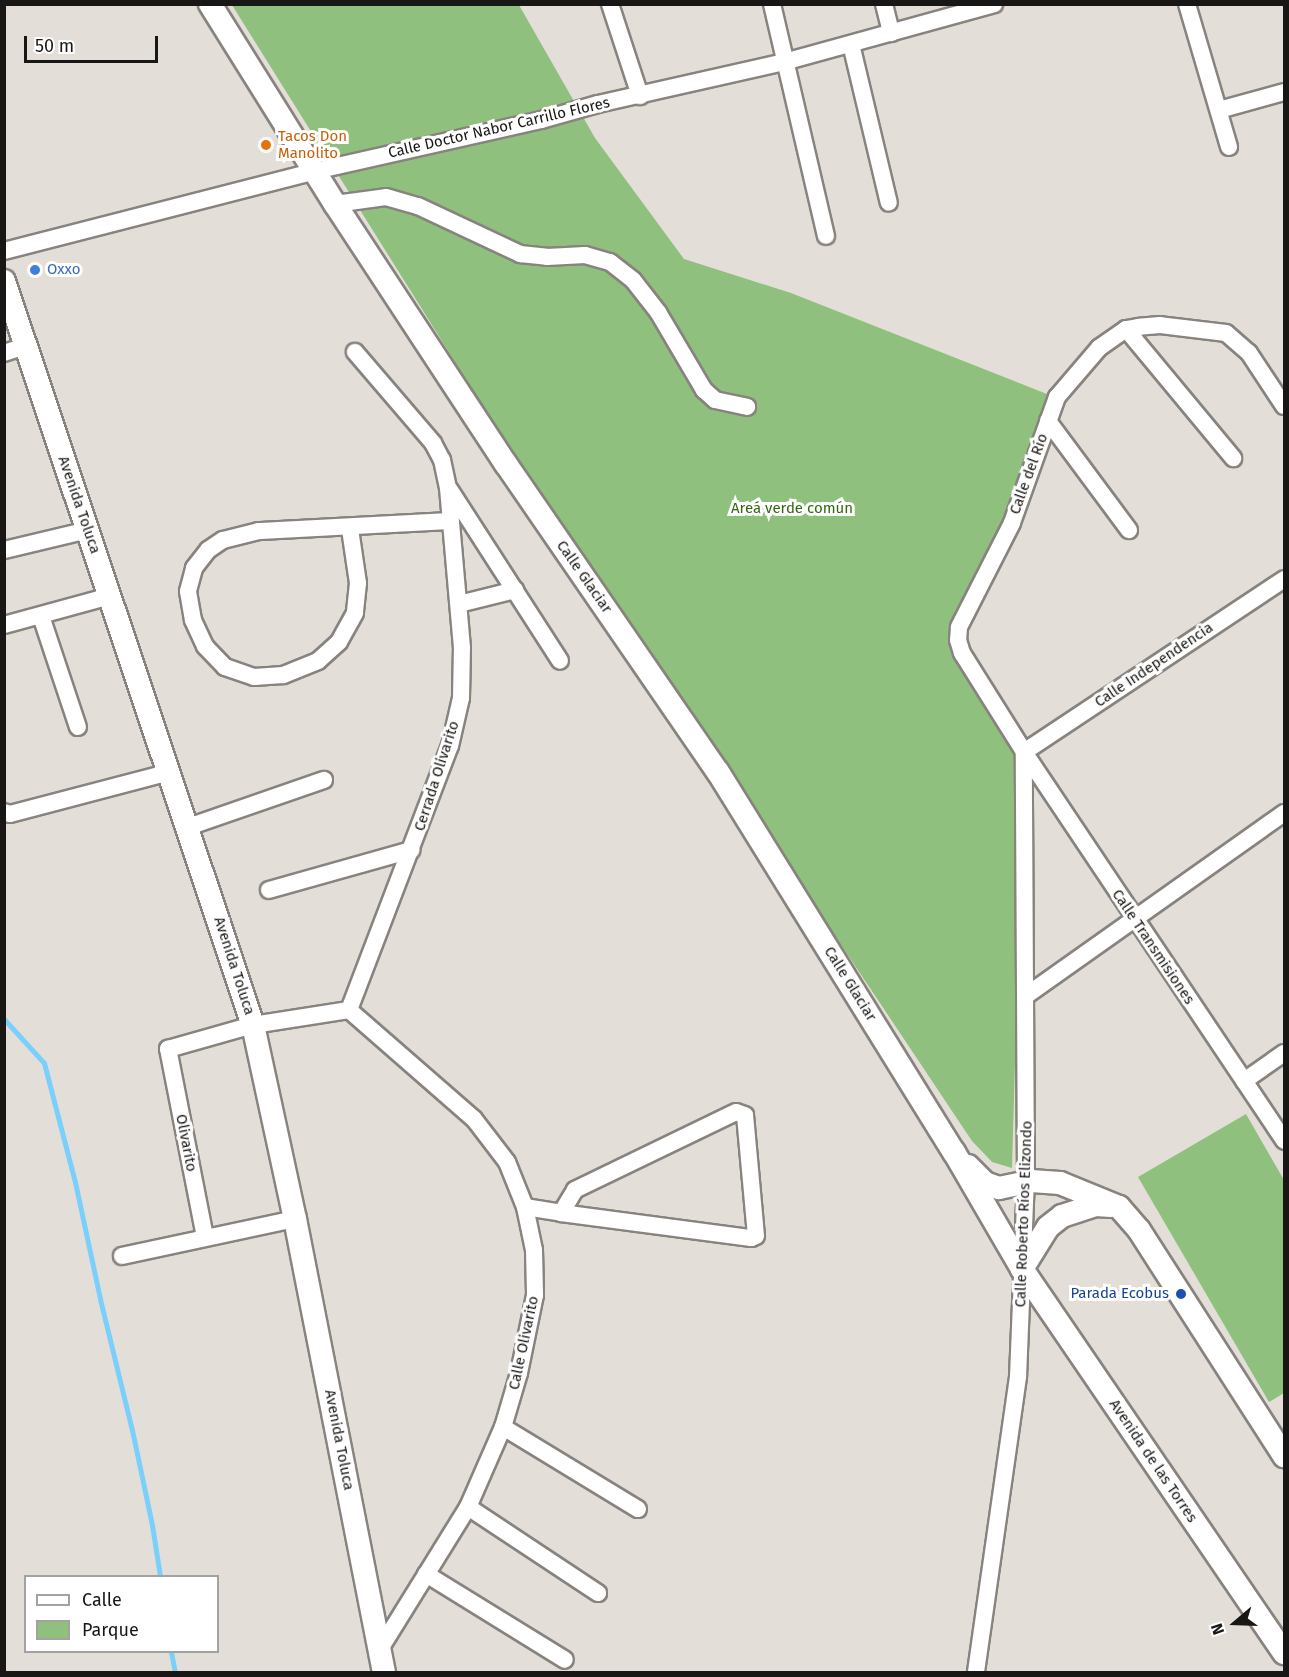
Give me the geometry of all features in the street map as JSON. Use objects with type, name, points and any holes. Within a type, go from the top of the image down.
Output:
[{"type":"street","name":"Calle Glaciar","points":[[210,4],[336,204],[506,464],[718,772],[954,1152],[1022,1269]]},
{"type":"street","points":[[610,4],[640,96]]},
{"type":"street","points":[[772,4],[826,236]]},
{"type":"street","points":[[884,4],[891,33]]},
{"type":"street","name":"Calle Doctor Nabor Carrillo Flores","points":[[4,251],[315,171],[784,62],[994,4]]},
{"type":"street","points":[[1187,4],[1229,147]]},
{"type":"street","points":[[850,44],[889,203]]},
{"type":"street","points":[[1219,110],[1284,92]]},
{"type":"street","points":[[336,204],[386,197],[418,206],[520,254],[547,257],[585,255],[610,262],[633,280],[658,312],[704,390],[716,400],[747,407]]},
{"type":"street","name":"Avenida Toluca","points":[[4,281],[15,350],[87,530],[253,1025],[295,1219],[384,1672]]},
{"type":"street","name":"Calle del Río","points":[[1024,752],[962,653],[958,640],[959,627],[1012,523],[1057,397],[1076,372],[1099,348],[1126,329],[1160,325],[1226,333],[1249,353],[1284,406]]},
{"type":"street","points":[[1126,329],[1233,458]]},
{"type":"street","name":"Cerrada Olivarito","points":[[349,1010],[376,933],[411,850],[450,746],[461,698],[462,648],[448,488],[442,460],[433,443],[355,352]]},
{"type":"street","points":[[1048,421],[1129,530]]},
{"type":"street","points":[[448,488],[560,661]]},
{"type":"street","points":[[351,529],[358,583],[355,613],[339,642],[318,661],[283,675],[254,677],[225,667],[205,646],[194,620],[188,591],[194,568],[208,550],[224,540],[259,531],[351,529],[451,521]]},
{"type":"street","points":[[4,550],[87,530]]},
{"type":"street","name":"Calle Independencia","points":[[1024,752],[1284,579]]},
{"type":"street","points":[[459,604],[515,590]]},
{"type":"street","points":[[4,625],[41,616],[77,603],[110,596]]},
{"type":"street","points":[[41,616],[78,728]]},
{"type":"street","name":"Calle Transmisiones","points":[[1024,752],[1134,920],[1284,1141]]},
{"type":"street","name":"Calle Roberto Ríos Elizondo","points":[[976,1672],[1018,1377],[1026,1182],[1027,995],[1024,752]]},
{"type":"street","points":[[4,812],[10,814],[170,772]]},
{"type":"street","points":[[188,827],[324,780]]},
{"type":"street","points":[[1027,995],[1284,813]]},
{"type":"street","points":[[269,890],[411,850]]},
{"type":"street","points":[[253,1025],[349,1010]]},
{"type":"street","name":"Calle Olivarito","points":[[349,1010],[474,1119],[507,1162],[525,1207],[534,1250],[535,1295],[519,1373],[502,1427],[468,1507],[380,1649]]},
{"type":"street","name":"Olivarito","points":[[205,1237],[168,1049],[253,1025]]},
{"type":"street","points":[[1244,1081],[1284,1053]]},
{"type":"street","points":[[525,1207],[561,1212],[751,1238],[756,1236],[745,1115],[736,1112],[575,1190],[561,1212]]},
{"type":"street","name":"Calle Glaciar","points":[[954,1152],[985,1184],[999,1188],[1026,1182]]},
{"type":"street","points":[[1026,1182],[1060,1183],[1119,1207],[1139,1230],[1284,1456]]},
{"type":"street","points":[[1022,1269],[1048,1227],[1062,1216],[1096,1205],[1119,1207]]},
{"type":"street","points":[[122,1256],[295,1219]]},
{"type":"street","name":"Avenida de las Torres","points":[[1022,1269],[1284,1653]]},
{"type":"street","points":[[502,1427],[638,1509]]},
{"type":"street","points":[[468,1507],[598,1593]]},
{"type":"street","points":[[426,1574],[565,1660]]},
{"type":"green space","name":"Areá verde común","points":[[232,5],[519,5],[595,138],[684,259],[791,293],[1052,396],[958,640],[1024,752],[1012,1168],[992,1162],[972,1141],[495,426]]},
{"type":"green space","points":[[1246,1114],[1284,1180],[1284,1393],[1269,1402],[1138,1177]]},
{"type":"waterway","points":[[4,1019],[44,1063],[75,1182],[100,1299],[132,1430],[160,1575]]},
{"type":"waterway","points":[[171,1653],[175,1672]]},
{"type":"place","name":"Tacos Don Manolito","points":[[266,145]]},
{"type":"place","name":"Oxxo","points":[[35,270]]},
{"type":"place","name":"Parada Ecobus","points":[[1181,1294]]}]
